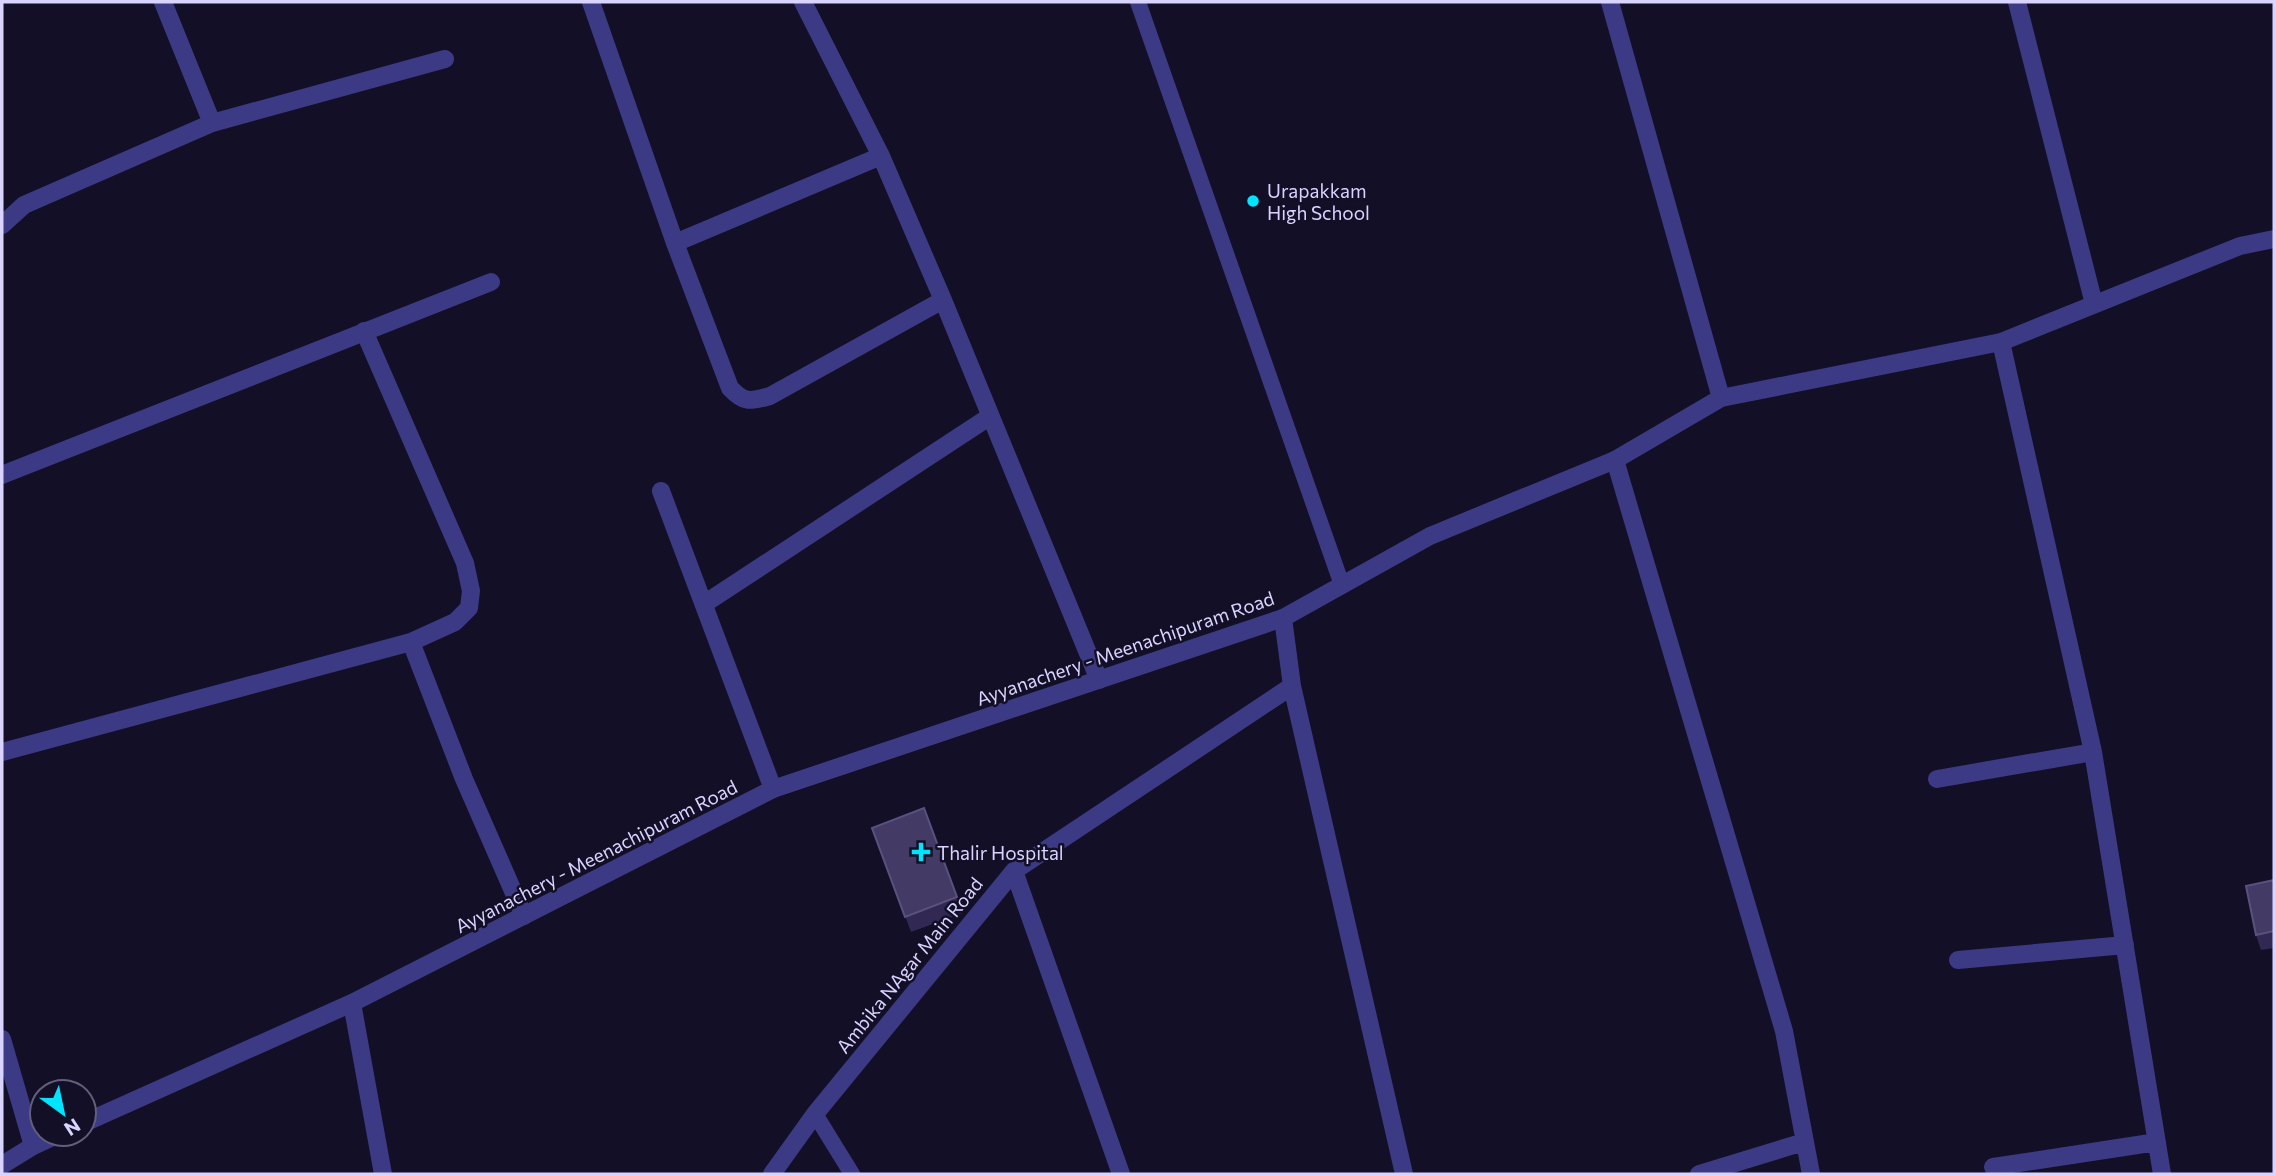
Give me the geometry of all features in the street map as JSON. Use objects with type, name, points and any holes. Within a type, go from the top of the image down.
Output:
[{"type":"street","points":[[163,2],[212,123]]},
{"type":"street","points":[[591,2],[675,243],[730,388],[740,398],[752,401],[770,396],[943,300]]},
{"type":"street","points":[[803,2],[881,156],[943,300],[1098,680]]},
{"type":"street","points":[[1610,2],[1721,398]]},
{"type":"street","points":[[2017,2],[2094,304]]},
{"type":"street","points":[[2,225],[24,205],[212,123],[445,59]]},
{"type":"street","points":[[675,243],[881,156]]},
{"type":"street","name":"Ayyanachery - Meenachipuram Road","points":[[98,1117],[352,1003],[773,789],[1283,618],[1430,536],[1615,460],[1721,398],[2001,342],[2240,246],[2274,239]]},
{"type":"street","points":[[2,475],[491,282]]},
{"type":"street","points":[[2,752],[411,642],[455,622],[470,608],[471,592],[465,563],[365,331]]},
{"type":"street","points":[[2001,342],[2093,752],[2162,1174]]},
{"type":"street","points":[[704,604],[989,417]]},
{"type":"street","points":[[1615,460],[1784,1031],[1811,1174]]},
{"type":"street","points":[[661,491],[773,789]]},
{"type":"street","points":[[1283,618],[1292,686],[1405,1174]]},
{"type":"street","points":[[411,642],[464,779],[524,916]]},
{"type":"street","name":"Ambika NAgar Main Road","points":[[772,1174],[815,1114],[1014,871],[1292,686]]},
{"type":"street","points":[[1937,779],[2093,752]]},
{"type":"street","points":[[1014,871],[1121,1174]]},
{"type":"street","points":[[1958,960],[2125,945]]},
{"type":"street","points":[[352,1003],[383,1174]]},
{"type":"street","points":[[2,1039],[28,1129]]},
{"type":"street","points":[[1699,1174],[1804,1142]]},
{"type":"street","points":[[1993,1167],[2157,1142]]},
{"type":"street","points":[[2,1165],[30,1148]]},
{"type":"lane","points":[[1138,2],[1342,585]]},
{"type":"lane","points":[[815,1114],[852,1174]]},
{"type":"building","points":[[924,808],[957,897],[905,917],[872,828]]},
{"type":"building","points":[[2274,880],[2274,931],[2256,935],[2246,886]]},
{"type":"place","name":"Urapakkam High School","points":[[1253,201]]},
{"type":"place","name":"Thalir Hospital","points":[[921,852]]}]
